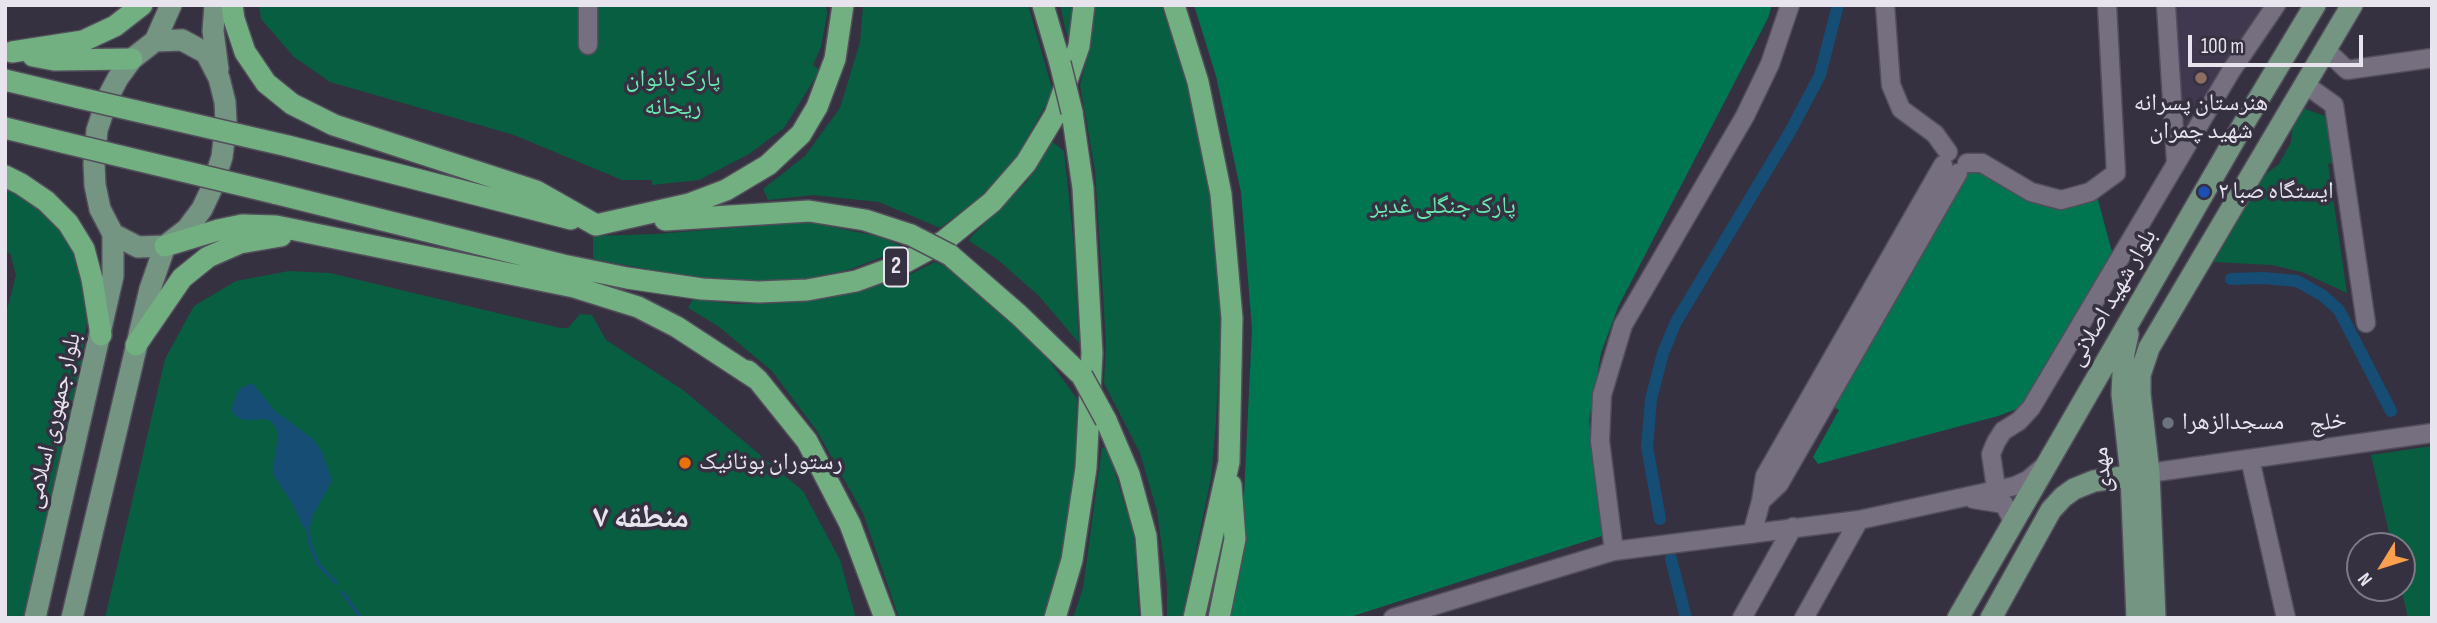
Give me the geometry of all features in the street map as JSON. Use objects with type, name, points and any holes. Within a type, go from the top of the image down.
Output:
[{"type":"highway","points":[[8,51],[83,41],[115,26],[142,5]]},
{"type":"highway","points":[[232,5],[245,52],[266,83],[292,104],[334,125],[536,191],[596,225],[689,204],[726,190],[768,165],[801,134],[817,107],[835,59],[843,5]]},
{"type":"highway","points":[[1043,5],[1072,112],[1083,188],[1092,353],[1082,494],[1072,560],[1055,618]]},
{"type":"highway","name":"2","points":[[563,265],[702,289],[759,292],[807,290],[856,281],[900,265],[944,241],[983,210],[1026,163],[1055,115],[1079,47],[1083,5]]},
{"type":"highway","points":[[1174,5],[1198,82],[1221,194],[1232,318],[1229,462],[1236,540],[1219,618]]},
{"type":"highway","points":[[8,51],[54,60],[132,59]]},
{"type":"highway","points":[[5,80],[288,146],[596,225],[809,211],[865,220],[911,235],[950,255],[1019,315],[1082,376],[1106,420],[1129,474],[1146,536],[1152,618]]},
{"type":"highway","points":[[5,128],[563,265],[653,302],[705,333],[758,380],[807,441],[850,524],[885,618]]},
{"type":"highway","points":[[5,176],[46,201],[68,223],[83,250],[92,279],[101,335]]},
{"type":"highway","points":[[165,246],[218,230],[242,226],[275,226],[574,287],[638,307],[677,327],[758,380]]},
{"type":"highway","points":[[136,345],[182,278],[208,257],[240,243],[314,234]]},
{"type":"highway","points":[[1194,618],[1229,462]]},
{"type":"main road","points":[[165,246],[138,247],[113,234],[100,209],[95,185],[94,146],[99,122],[118,78],[132,59],[155,41],[171,5]]},
{"type":"main road","points":[[72,618],[150,289],[165,246],[187,229],[202,209],[218,174],[226,122],[213,31],[215,5]]},
{"type":"main road","name":"بلوار شهید اصلانی","points":[[1958,618],[2315,5]]},
{"type":"main road","points":[[2306,85],[2352,5]]},
{"type":"main road","points":[[155,41],[182,40],[206,53],[219,78]]},
{"type":"main road","name":"مهدی","points":[[2137,618],[2140,375],[2149,348],[2306,85]]},
{"type":"main road","name":"بلوار جمهوری اسلامی","points":[[35,618],[113,276],[113,234]]},
{"type":"main road","name":"مهدی","points":[[2132,319],[2124,353],[2122,394],[2140,474],[2155,618]]},
{"type":"main road","points":[[1991,618],[2051,510],[2063,497],[2094,481],[2140,474]]},
{"type":"street","points":[[588,45],[589,5]]},
{"type":"street","points":[[1614,551],[1600,441],[1602,395],[1622,325],[1745,116],[1770,64],[1790,5]]},
{"type":"street","points":[[1885,5],[1891,85],[1901,109],[1935,134],[1954,163]]},
{"type":"street","points":[[1954,163],[1982,163],[2031,192],[2061,200],[2090,192],[2116,173],[2107,5]]},
{"type":"street","points":[[2166,5],[2176,162]]},
{"type":"street","points":[[1996,488],[1991,454],[1996,442],[2003,431],[2019,421],[2031,408],[2231,71],[2276,5]]},
{"type":"street","points":[[2326,50],[2347,69],[2432,58]]},
{"type":"street","points":[[2306,85],[2333,105],[2365,323]]},
{"type":"street","points":[[1752,534],[1765,476],[1787,453],[1954,163]]},
{"type":"street","name":"خلج","points":[[2140,474],[2432,433]]},
{"type":"street","points":[[2250,459],[2286,618]]},
{"type":"street","points":[[1393,618],[1614,551],[1859,520],[1966,498],[1996,488],[2015,486],[2028,480],[2048,463]]},
{"type":"street","points":[[1966,498],[2004,504],[2014,523]]},
{"type":"street","points":[[1804,618],[1859,520]]},
{"type":"street","points":[[1742,618],[1793,527]]},
{"type":"shaded area","name":"هنرستان پسرانه شهید چمران","points":[[2171,5],[2268,5],[2183,151]]},
{"type":"green space","name":"پارک بانوان ریحانه","points":[[259,5],[826,5],[827,14],[821,47],[813,65],[820,70],[784,128],[749,154],[699,180],[652,185],[652,180],[622,180],[514,135],[330,82],[294,57],[261,19]]},
{"type":"green space","points":[[863,5],[1028,5],[1053,92],[1015,160],[980,198],[940,228],[879,202],[813,195],[768,200],[763,189],[805,156],[840,108],[860,42]]},
{"type":"green space","points":[[1060,5],[1074,5],[1069,44]]},
{"type":"green space","points":[[1095,5],[1161,5],[1190,85],[1212,194],[1221,318],[1216,421],[1211,478],[1182,618],[1167,618],[1167,584],[1157,511],[1140,453],[1104,383],[1106,342],[1095,170],[1080,85],[1091,44]]},
{"type":"green space","name":"پارک جنگلی غدیر","points":[[1194,5],[1772,5],[1768,18],[1618,307],[1601,353],[1589,421],[1605,535],[1347,618],[1226,618],[1242,537],[1252,329],[1241,192],[1216,76]]},
{"type":"green space","points":[[2302,108],[2331,118],[2336,162],[2328,164],[2347,293],[2302,272],[2272,265],[2214,262],[2263,176],[2279,164],[2291,142],[2293,124]]},
{"type":"green space","points":[[1053,142],[1064,151],[1074,247],[1079,343],[1039,296],[997,259],[969,241],[1025,184]]},
{"type":"green space","points":[[1986,169],[2064,208],[2091,198],[2098,200],[2112,252],[2037,389],[2017,409],[1998,416],[1818,464],[1813,457],[1839,410],[1833,407],[1962,177],[1973,171]]},
{"type":"green space","points":[[5,186],[37,201],[62,229],[79,263],[89,306],[81,364],[23,618],[5,618],[5,317],[16,275],[10,253],[5,251]]},
{"type":"green space","points":[[809,222],[881,237],[905,248],[851,269],[804,280],[758,282],[701,279],[593,259],[593,236]]},
{"type":"green space","points":[[935,262],[953,270],[1038,345],[1077,399],[1075,466],[1063,555],[1043,618],[899,618],[863,513],[817,431],[772,371],[718,326],[688,308],[693,299],[734,304],[823,299],[865,289],[913,273]]},
{"type":"green space","points":[[289,271],[330,273],[560,328],[568,328],[580,314],[592,315],[606,340],[683,390],[803,491],[840,560],[856,618],[105,618],[165,359],[194,306],[236,281]]},
{"type":"green space","points":[[2432,446],[2432,618],[2408,618],[2404,602],[2416,602],[2416,532],[2389,532],[2371,455]]},
{"type":"green space","points":[[1107,447],[1134,535],[1139,618],[1073,618],[1083,588],[1102,448]]},
{"type":"water","points":[[252,383],[275,411],[313,439],[322,452],[332,481],[313,515],[310,526],[303,527],[292,503],[274,476],[278,437],[276,427],[268,419],[245,420],[237,417],[231,410],[239,389]]},
{"type":"waterway","points":[[1660,519],[1647,447],[1651,399],[1663,353],[1676,322],[1791,130],[1820,75],[1838,5]]},
{"type":"waterway","points":[[2231,279],[2297,281],[2322,295],[2339,310],[2391,411]]},
{"type":"waterway","points":[[307,526],[318,564],[336,583]]},
{"type":"waterway","points":[[1671,559],[1686,618]]},
{"type":"waterway","points":[[342,592],[361,618]]},
{"type":"place","name":"هنرستان پسرانه شهید چمران","points":[[2201,78]]},
{"type":"place","name":"ایستگاه صبا ۲","points":[[2204,192]]},
{"type":"place","name":"مسجدالزهرا","points":[[2168,423]]},
{"type":"place","name":"رستوران بوتانیک","points":[[685,463]]},
{"type":"district","name":"منطقه ۷","points":[[641,519]]}]
